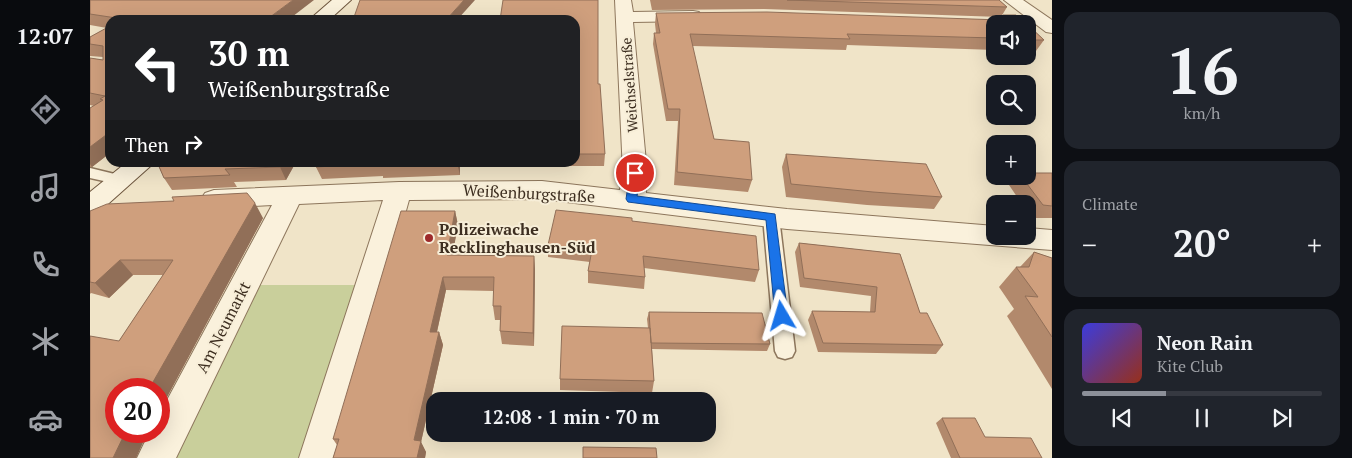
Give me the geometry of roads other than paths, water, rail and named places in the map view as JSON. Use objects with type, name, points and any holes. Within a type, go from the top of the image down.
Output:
[{"type":"street","points":[[324,15],[343,0]]},
{"type":"street","points":[[1012,0],[1050,26]]},
{"type":"street","points":[[624,8],[714,16]]},
{"type":"street","name":"Weichselstraße","points":[[624,8],[635,173],[632,199]]},
{"type":"street","points":[[1036,25],[1050,26]]},
{"type":"street","points":[[90,205],[126,192],[140,167]]},
{"type":"street","name":"Weißenburgstraße","points":[[189,201],[399,191],[542,190],[632,199],[771,217],[986,235]]},
{"type":"street","points":[[320,452],[399,191]]},
{"type":"street","name":"Am Neumarkt","points":[[156,458],[290,196]]},
{"type":"street","name":"Weißenburgstraße","points":[[1036,239],[1052,240]]},
{"type":"lane","points":[[90,173],[126,192]]},
{"type":"lane","points":[[771,217],[786,351]]},
{"type":"place","name":"Polizeiwache Recklinghausen-Süd","points":[[429,238]]}]
